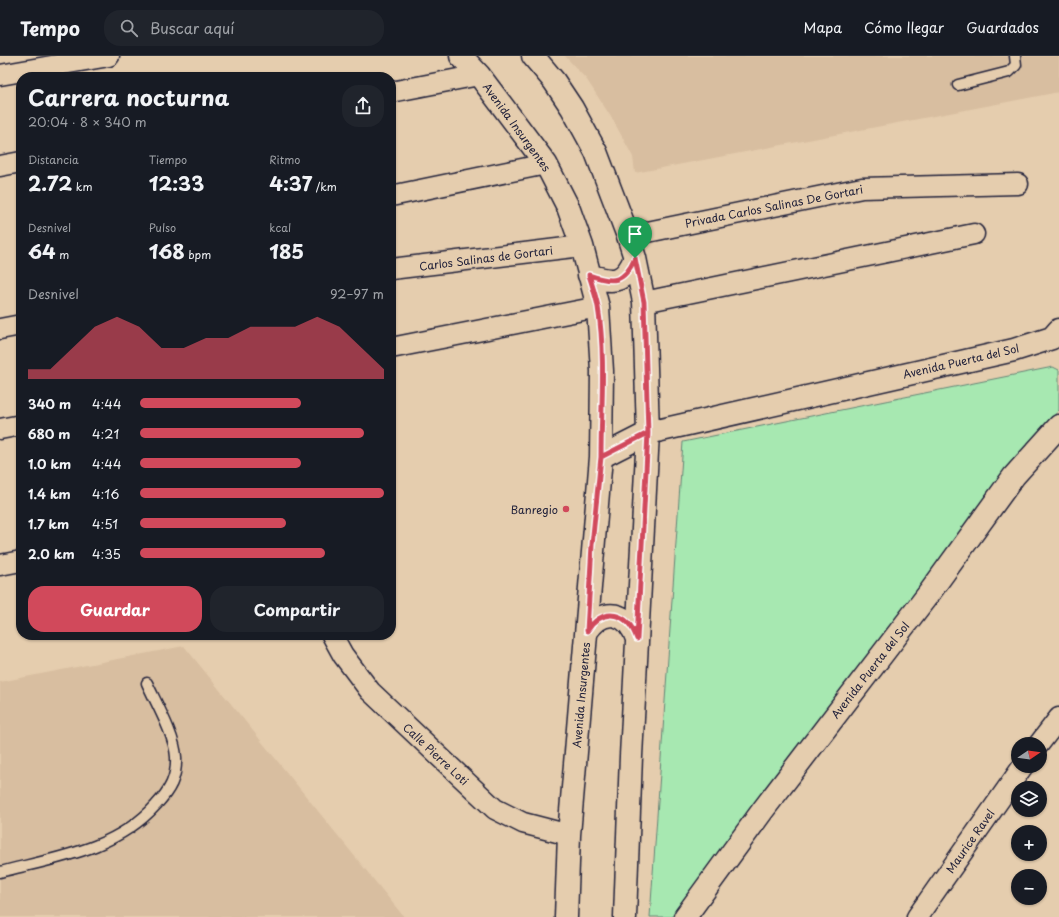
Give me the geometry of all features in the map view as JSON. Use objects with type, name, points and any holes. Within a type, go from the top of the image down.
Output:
[{"type":"main road","name":"Avenida Insurgentes","points":[[461,56],[479,75],[546,164],[568,207],[582,246],[598,307],[602,371],[601,457],[592,545],[587,631],[569,835],[566,917]]},
{"type":"main road","points":[[535,56],[572,108],[596,152],[628,236],[635,258],[644,302],[648,433],[637,639],[625,917]]},
{"type":"main road","points":[[589,275],[608,281],[619,279],[628,272],[635,258]]},
{"type":"main road","name":"Avenida Puerta del Sol","points":[[601,457],[648,433],[1007,351],[1057,337]]},
{"type":"main road","name":"Avenida Puerta del Sol","points":[[685,917],[763,810],[930,592],[1014,476],[1059,426]]},
{"type":"main road","points":[[587,631],[599,618],[616,615],[630,624],[637,639]]},
{"type":"street","points":[[17,72],[108,56]]},
{"type":"street","points":[[0,75],[16,72]]},
{"type":"street","points":[[396,91],[479,75]]},
{"type":"street","points":[[0,166],[16,163]]},
{"type":"street","points":[[396,195],[546,164]]},
{"type":"street","name":"Privada Carlos Salinas De Gortari","points":[[628,236],[862,188],[1018,184]]},
{"type":"street","points":[[644,302],[974,234]]},
{"type":"street","name":"Carlos Salinas de Gortari","points":[[396,268],[582,246]]},
{"type":"street","points":[[396,347],[598,307]]},
{"type":"street","points":[[0,329],[16,326]]},
{"type":"street","points":[[0,429],[16,426]]},
{"type":"street","points":[[0,565],[16,561]]},
{"type":"street","name":"Calle Pierre Loti","points":[[335,640],[343,655],[370,691],[495,809],[522,823],[569,835]]},
{"type":"street","points":[[1045,737],[1059,718]]},
{"type":"street","name":"Maurice Ravel","points":[[917,917],[1018,773]]},
{"type":"lane","points":[[958,85],[1009,72],[1016,65],[1014,56]]},
{"type":"lane","points":[[0,872],[88,849],[109,841],[126,832],[145,818],[162,799],[172,786],[176,756],[167,726],[147,683]]},
{"type":"shaded area","points":[[565,56],[1059,56],[1059,92],[635,173],[633,157],[613,120],[587,80]]},
{"type":"shaded area","points":[[184,646],[404,917],[0,917],[0,682]]},
{"type":"green space","points":[[1053,367],[1059,370],[1059,410],[1011,464],[674,917],[650,917],[683,442]]},
{"type":"place","name":"Banregio","points":[[566,509]]},
{"type":"route","points":[[635,258],[631,268],[624,277],[614,281],[608,281],[589,275],[598,307],[602,371],[601,457],[648,433],[637,639],[634,629],[630,624],[624,618],[616,615],[599,618],[587,631],[592,545],[601,457],[648,433],[644,302],[635,258]]}]
